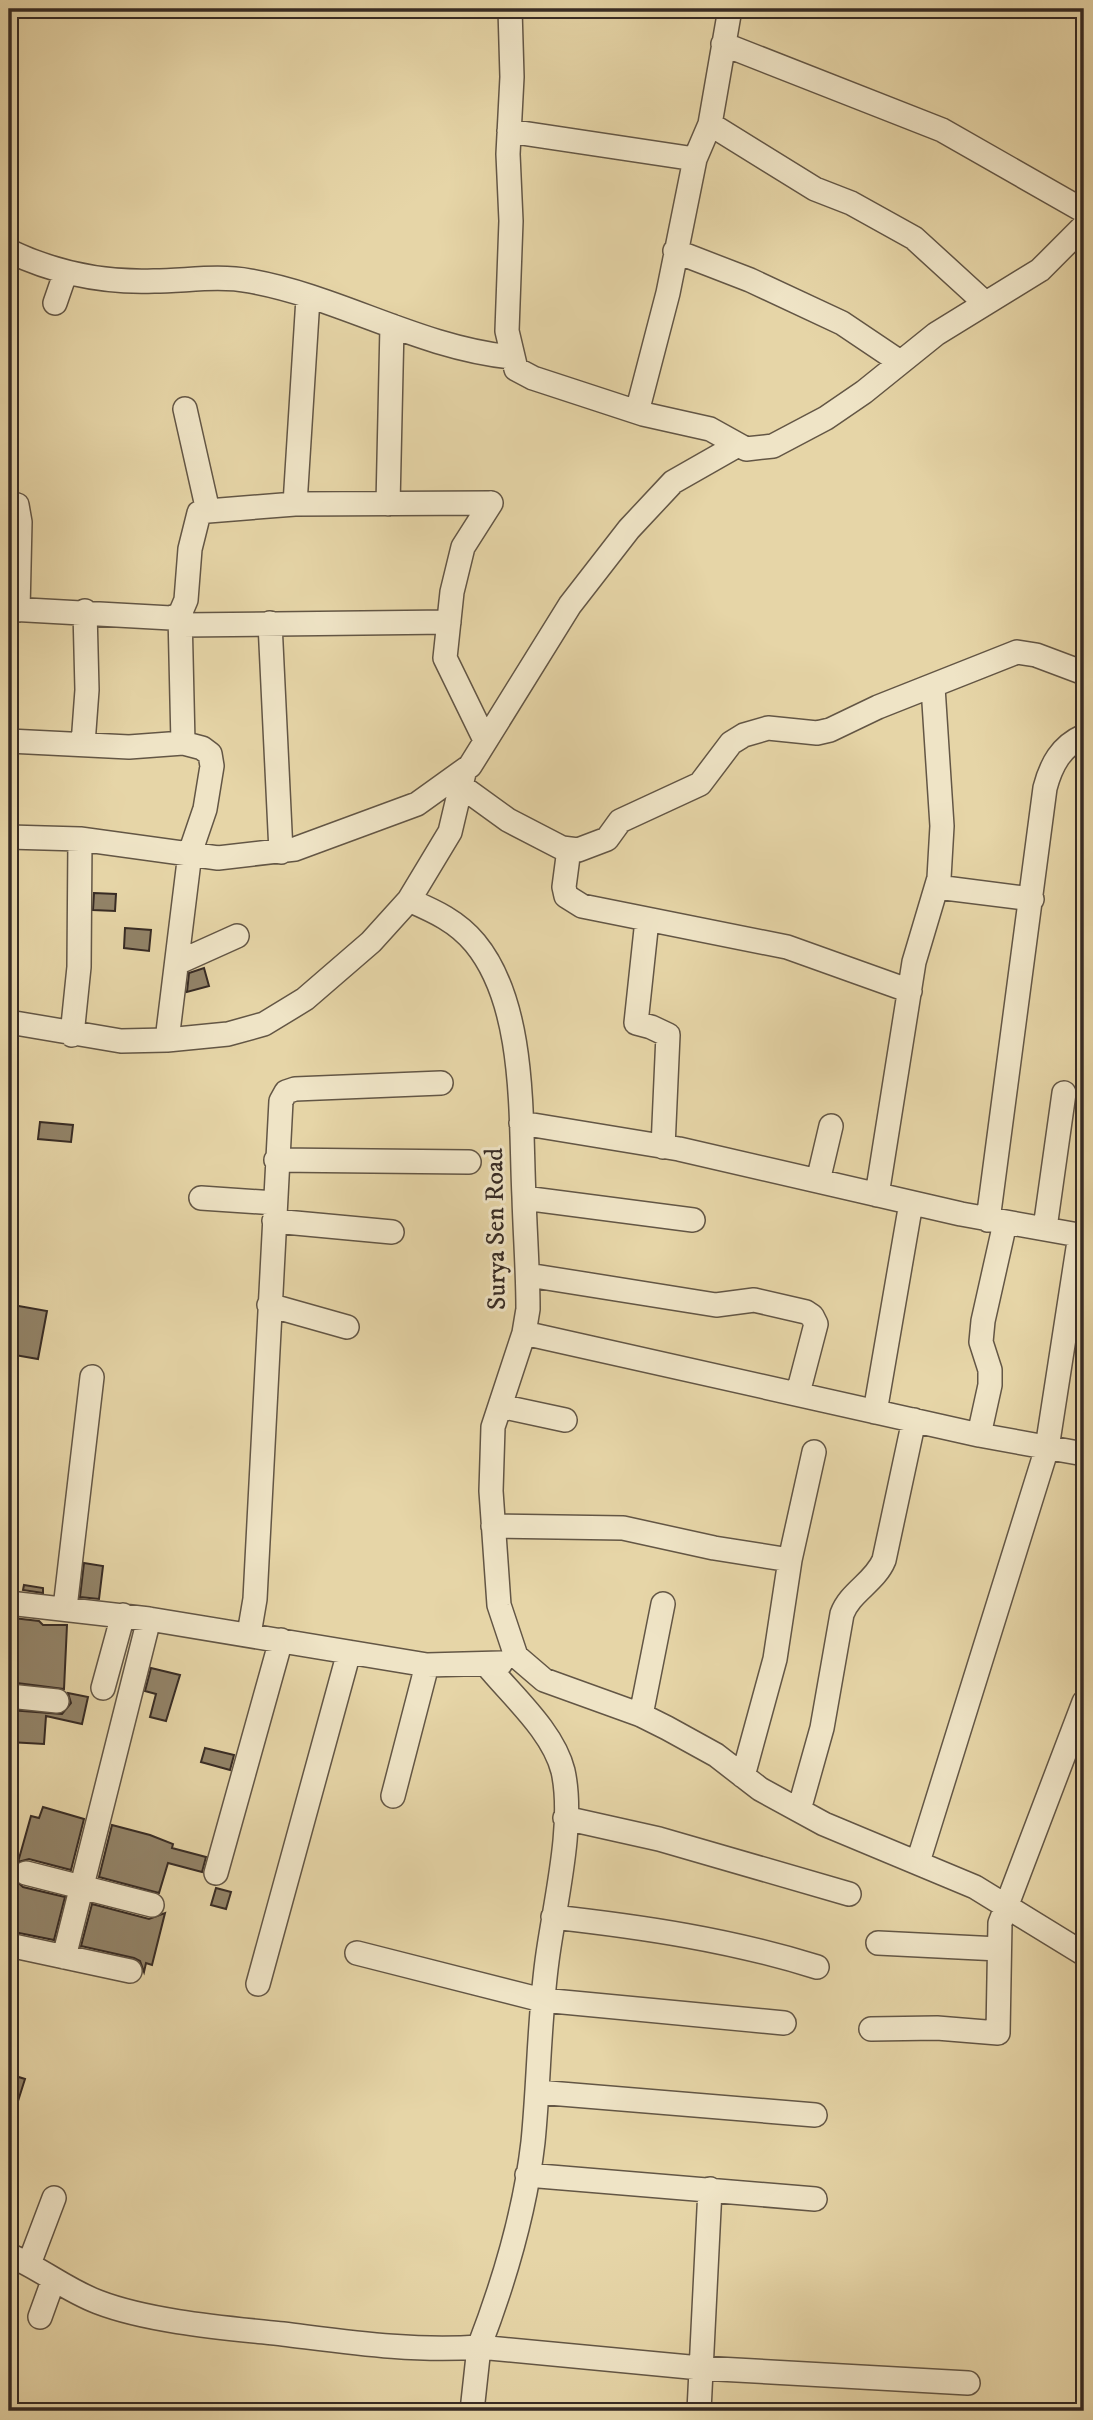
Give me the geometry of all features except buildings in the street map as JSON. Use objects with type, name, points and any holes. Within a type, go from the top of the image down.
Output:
[{"type":"street","points":[[637,412],[668,293],[695,159],[710,124],[730,9]]},
{"type":"street","points":[[506,11],[511,221],[507,331],[516,369],[533,379],[637,412],[710,429],[746,449],[760,449],[786,442],[864,392],[984,302],[1040,270],[1084,226]]},
{"type":"street","points":[[723,44],[942,130],[1084,211]]},
{"type":"street","points":[[710,124],[815,189],[850,203],[914,238],[984,302]]},
{"type":"street","points":[[509,131],[695,159]]},
{"type":"street","points":[[9,251],[65,274],[123,281],[250,281],[392,326],[445,346],[511,356]]},
{"type":"street","points":[[675,251],[750,280],[842,324],[901,362]]},
{"type":"street","points":[[55,303],[65,274]]},
{"type":"street","points":[[295,504],[308,298]]},
{"type":"street","points":[[388,505],[392,326]]},
{"type":"street","points":[[186,409],[208,511]]},
{"type":"street","points":[[9,1022],[72,1035],[121,1041],[167,1040],[228,1034],[264,1024],[305,999],[371,942],[409,900],[450,832],[463,778],[485,740],[570,605],[629,529],[673,482],[738,445]]},
{"type":"street","points":[[9,503],[17,505],[20,522],[13,609],[270,623],[449,622]]},
{"type":"street","points":[[183,743],[181,619],[186,600],[190,549],[199,513],[295,504],[491,503],[463,547],[445,658],[485,740]]},
{"type":"street","points":[[83,744],[87,690],[85,611]]},
{"type":"street","points":[[270,623],[281,852]]},
{"type":"street","points":[[463,778],[508,820],[569,849],[578,850],[607,839],[620,821],[700,784],[731,743],[744,735],[768,727],[817,733],[830,730],[878,707],[1017,652],[1036,655],[1084,673]]},
{"type":"street","points":[[877,1195],[914,962],[937,887],[942,826],[933,687]]},
{"type":"street","points":[[979,1435],[990,1385],[990,1370],[981,1342],[983,1321],[1040,813],[1051,766],[1064,750],[1084,736]]},
{"type":"street","points":[[9,741],[129,747],[183,743],[202,748],[210,754],[212,766],[205,809],[190,853],[167,1040]]},
{"type":"street","points":[[9,837],[80,839],[218,858],[281,852],[417,804],[463,778]]},
{"type":"street","points":[[72,1035],[79,967],[80,839]]},
{"type":"street","points":[[569,849],[564,887],[566,896],[582,906],[798,950],[910,991]]},
{"type":"street","points":[[937,887],[1032,899]]},
{"type":"street","name":"Surya Sen Road","points":[[409,900],[447,917],[485,958],[498,981],[512,1029],[521,1123],[528,1275],[524,1333],[493,1427],[493,1526],[499,1605],[516,1656],[522,1662]]},
{"type":"street","points":[[647,920],[636,1023],[668,1035],[663,1147]]},
{"type":"street","points":[[177,963],[237,936]]},
{"type":"street","points":[[249,1634],[255,1599],[281,1101],[286,1092],[320,1086],[441,1083]]},
{"type":"street","points":[[1045,1228],[1064,1093]]},
{"type":"street","points":[[521,1123],[663,1147],[996,1221],[1082,1235],[1047,1448],[918,1862]]},
{"type":"street","points":[[818,1181],[831,1126]]},
{"type":"street","points":[[276,1160],[469,1162]]},
{"type":"street","points":[[201,1198],[392,1232]]},
{"type":"street","points":[[524,1198],[693,1220]]},
{"type":"street","points":[[875,1412],[911,1203]]},
{"type":"street","points":[[528,1275],[716,1305],[754,1300],[806,1312],[816,1324],[798,1393]]},
{"type":"street","points":[[269,1305],[347,1327]]},
{"type":"street","points":[[524,1333],[979,1435],[1084,1454]]},
{"type":"street","points":[[65,1608],[92,1377]]},
{"type":"street","points":[[500,1406],[565,1420]]},
{"type":"street","points":[[799,1810],[822,1728],[842,1614],[845,1606],[878,1573],[884,1560],[914,1420]]},
{"type":"street","points":[[743,1776],[775,1659],[790,1560],[814,1452]]},
{"type":"street","points":[[493,1526],[623,1528],[714,1548],[790,1560]]},
{"type":"street","points":[[9,1603],[123,1615],[427,1665],[522,1662],[544,1680],[641,1715],[716,1755],[743,1776],[824,1824],[975,1887],[1084,1954]]},
{"type":"street","points":[[641,1715],[663,1604]]},
{"type":"street","points":[[103,1688],[123,1615]]},
{"type":"street","points":[[64,1956],[149,1619]]},
{"type":"street","points":[[216,1873],[281,1640]]},
{"type":"street","points":[[258,1984],[349,1652]]},
{"type":"street","points":[[472,2411],[479,2347],[496,2303],[527,2175],[537,2092],[542,2000],[566,1796],[556,1750],[486,1664]]},
{"type":"street","points":[[393,1796],[427,1665]]},
{"type":"street","points":[[9,1696],[57,1701]]},
{"type":"street","points":[[871,2029],[937,2028],[998,2033],[999,1923],[1084,1702]]},
{"type":"street","points":[[565,1818],[659,1839],[849,1895]]},
{"type":"street","points":[[26,1872],[152,1905]]},
{"type":"street","points":[[553,1917],[673,1931],[762,1950],[817,1967]]},
{"type":"street","points":[[878,1943],[999,1949]]},
{"type":"street","points":[[9,1945],[130,1971]]},
{"type":"street","points":[[357,1953],[542,2000],[784,2023]]},
{"type":"street","points":[[537,2092],[815,2115]]},
{"type":"street","points":[[527,2175],[815,2199]]},
{"type":"street","points":[[699,2411],[710,2189]]},
{"type":"street","points":[[54,2198],[19,2260],[52,2281],[100,2303],[223,2328],[432,2350],[479,2347],[700,2368],[968,2383]]},
{"type":"street","points":[[40,2317],[52,2281]]}]
